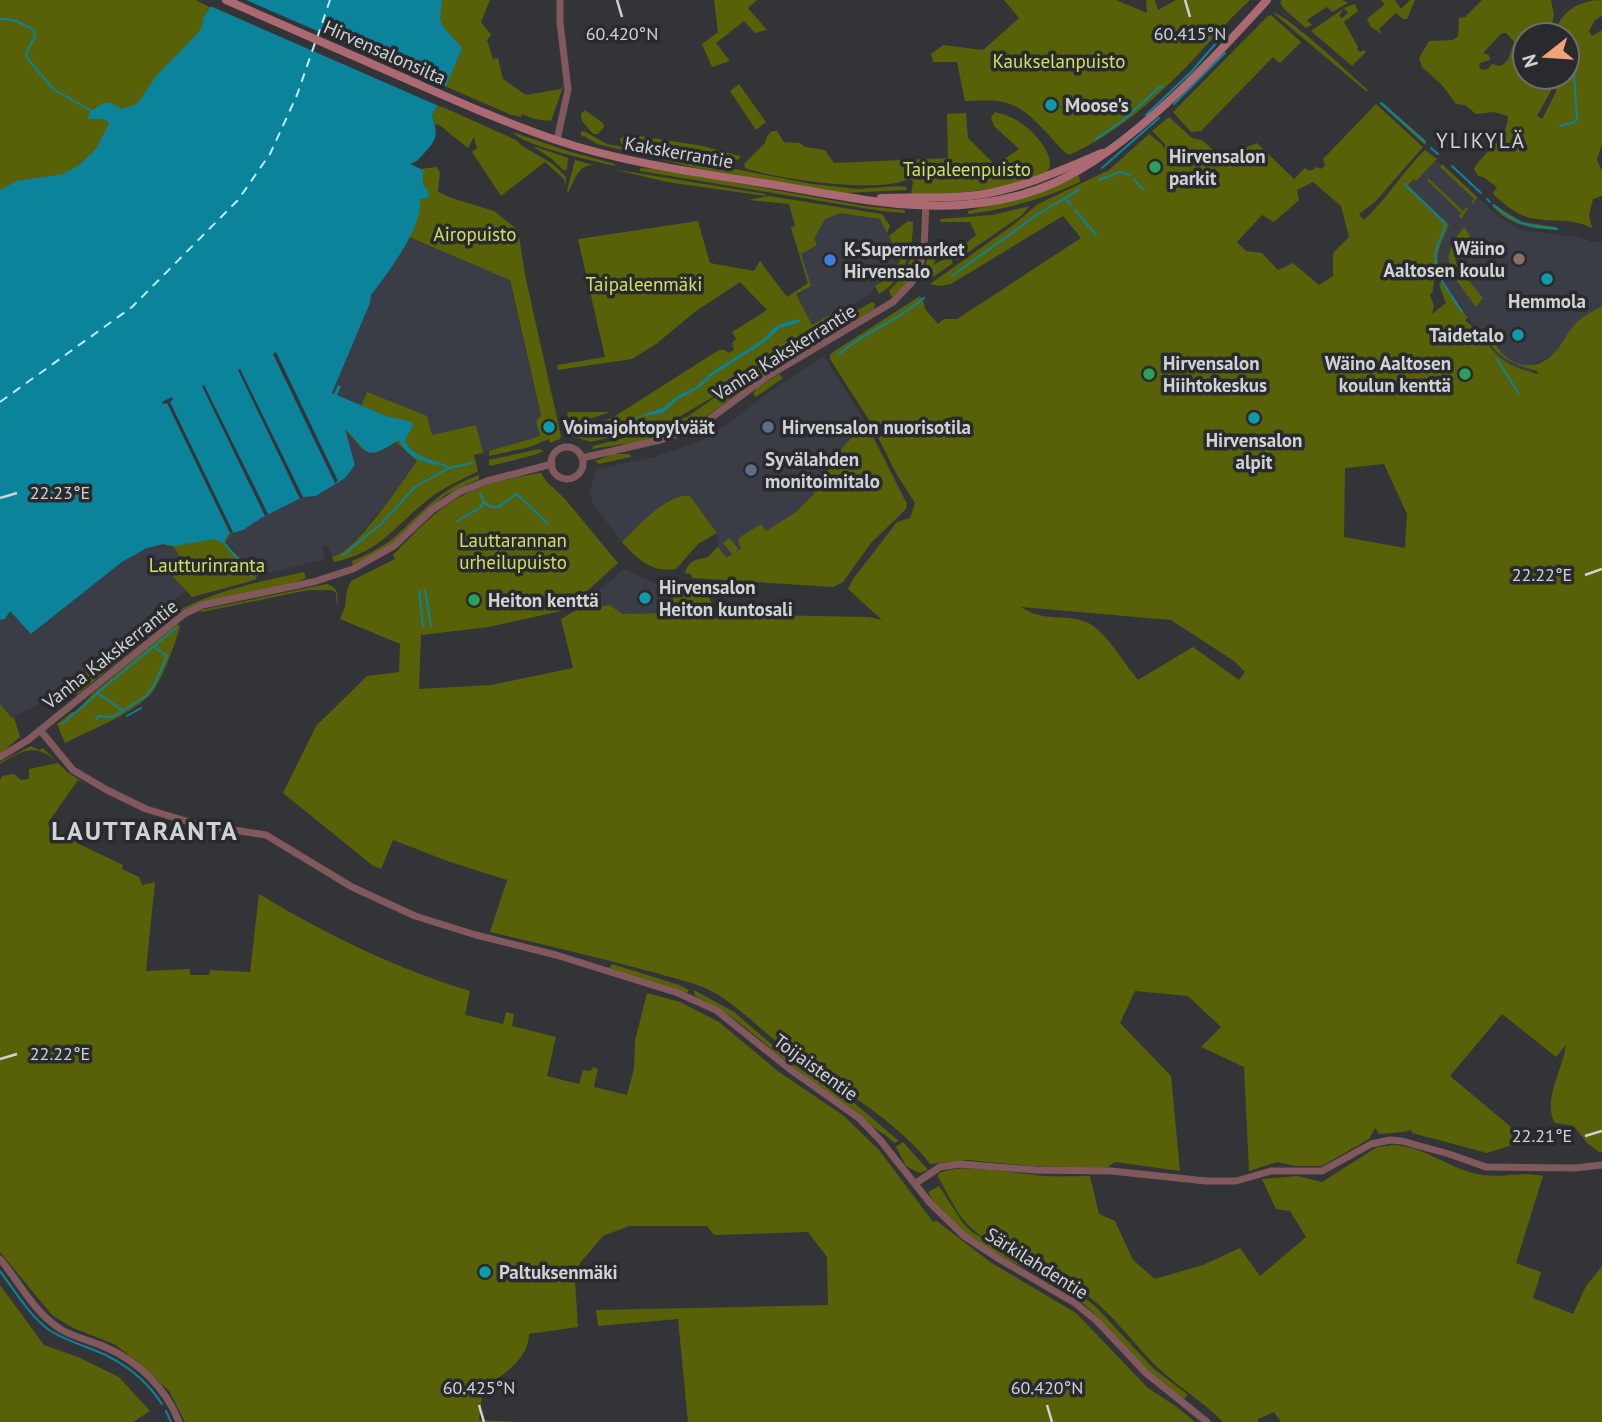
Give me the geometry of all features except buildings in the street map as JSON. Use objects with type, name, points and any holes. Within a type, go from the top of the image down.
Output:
[{"type":"main road","name":"Hirvensalonsilta","points":[[226,0],[493,117]]},
{"type":"main road","name":"Kakskerrantie","points":[[493,117],[605,154],[864,199],[926,202],[984,194],[1024,184],[1110,149],[1140,126],[1201,69],[1267,0]]},
{"type":"street","points":[[557,140],[568,90],[560,0]]},
{"type":"street","name":"Vanha Kakskerrantie","points":[[582,458],[660,440],[691,429],[711,418],[768,376],[893,302],[907,289],[917,272],[924,249],[926,202]]},
{"type":"street","points":[[564,447],[575,449],[582,458],[582,470],[569,478],[558,475],[552,464],[554,453],[564,447]]},
{"type":"street","name":"Vanha Kakskerrantie","points":[[0,757],[40,730],[184,614],[203,605],[313,582],[353,569],[394,547],[432,510],[452,496],[487,481],[552,464]]},
{"type":"street","name":"Toijaistentie","points":[[40,730],[73,770],[139,806],[177,819],[266,835],[352,887],[415,916],[475,935],[556,955],[678,993],[716,1010],[782,1063],[860,1119],[916,1183]]},
{"type":"street","points":[[916,1183],[940,1167],[960,1164],[1035,1170],[1111,1171],[1229,1181],[1270,1171],[1322,1171],[1332,1168],[1362,1148],[1390,1140],[1449,1154],[1486,1167],[1575,1168],[1602,1165]]},
{"type":"street","name":"Särkilahdentie","points":[[916,1183],[938,1212],[964,1236],[984,1251],[1075,1303],[1097,1321],[1146,1373],[1207,1422]]},
{"type":"street","points":[[0,1259],[51,1322],[66,1332],[117,1353],[141,1369],[166,1397],[179,1422]]},
{"type":"shaded area","name":"Wäino Aaltosen koulu","points":[[1428,153],[1498,216],[1515,227],[1602,242],[1602,306],[1578,322],[1553,355],[1534,364],[1531,372],[1507,365],[1497,357],[1442,280],[1403,184]]},
{"type":"shaded area","points":[[789,203],[881,219],[899,258],[896,267],[899,271],[875,286],[870,295],[812,326],[795,292],[808,283],[791,228],[795,225]]},
{"type":"shaded area","points":[[408,237],[509,279],[541,416],[536,421],[540,436],[483,453],[476,425],[432,435],[424,417],[367,393],[361,406],[336,395],[340,386],[338,385],[334,394],[332,393],[371,295],[403,249]]},
{"type":"shaded area","points":[[824,356],[866,423],[839,451],[813,495],[796,512],[726,558],[718,546],[717,533],[690,496],[642,522],[622,542],[595,507],[589,493],[597,469],[655,457],[698,442]]},
{"type":"shaded area","points":[[345,429],[362,449],[376,453],[396,442],[418,461],[382,509],[338,556],[332,557],[328,546],[322,547],[325,559],[257,576],[225,542],[227,534],[243,530],[303,497],[316,496],[345,478],[355,465]]},
{"type":"shaded area","points":[[163,544],[174,546],[181,558],[183,564],[174,577],[185,591],[64,690],[12,718],[0,704],[0,620],[5,619],[10,611],[32,634],[122,562],[147,548]]},
{"type":"shaded area","points":[[624,569],[653,583],[679,585],[667,613],[622,614],[610,605],[578,609]]},
{"type":"green space","points":[[0,0],[196,0],[211,8],[206,13],[218,47],[0,234]]},
{"type":"green space","points":[[413,0],[490,0],[481,22],[491,35],[487,40],[493,59],[498,58],[503,79],[526,95],[561,89],[564,84],[551,121],[522,114],[521,117],[509,114],[426,78]]},
{"type":"green space","points":[[714,0],[757,0],[748,8],[767,30],[755,33],[744,21],[716,43],[730,61],[712,67],[702,44],[718,32]]},
{"type":"green space","name":"Kaukselanpuisto","points":[[1004,0],[1116,0],[1147,13],[1146,0],[1155,0],[1158,10],[1176,0],[1250,0],[1148,103],[1103,137],[1069,155],[1020,109],[1003,102],[965,101],[957,62],[933,62],[931,54],[943,45],[983,50],[1019,18]]},
{"type":"green space","points":[[1282,0],[1342,0],[1348,3],[1332,12],[1327,7],[1307,20],[1312,25],[1306,28],[1284,9],[1280,3]]},
{"type":"green space","points":[[1381,0],[1395,0],[1401,9],[1410,0],[1415,0],[1407,19],[1396,13],[1379,29],[1382,34],[1371,27],[1367,19],[1385,4]]},
{"type":"green space","points":[[1482,0],[1551,0],[1552,21],[1511,21],[1511,39],[1506,33],[1502,33],[1483,53],[1489,55],[1490,60],[1480,63],[1479,67],[1482,70],[1488,69],[1492,64],[1501,66],[1508,60],[1511,51],[1511,91],[1551,91],[1537,116],[1542,119],[1556,91],[1581,91],[1581,21],[1560,21],[1578,5],[1602,0],[1602,16],[1595,20],[1589,31],[1592,36],[1602,30],[1602,144],[1597,160],[1602,171],[1602,196],[1593,199],[1589,215],[1592,228],[1575,222],[1536,219],[1522,215],[1495,196],[1493,193],[1497,187],[1478,176],[1474,169],[1500,139],[1508,116],[1494,112],[1476,114],[1465,105],[1456,104],[1442,85],[1422,67],[1419,58],[1429,41],[1453,40],[1458,36],[1459,18],[1465,17]]},
{"type":"green space","points":[[1355,4],[1358,11],[1344,22],[1357,49],[1366,52],[1352,66],[1311,31],[1343,9],[1339,16],[1342,18],[1348,13],[1344,8]]},
{"type":"green space","points":[[1272,12],[1305,34],[1368,90],[1367,92]]},
{"type":"green space","points":[[1271,15],[1301,42],[1280,63],[1273,57],[1201,131],[1191,132],[1173,112]]},
{"type":"green space","points":[[739,84],[766,122],[756,130],[730,91]]},
{"type":"green space","points":[[1379,103],[1383,103],[1426,141],[1425,145]]},
{"type":"green space","name":"Lauttarannan urheilupuisto","points":[[1376,104],[1423,147],[1375,202],[1359,214],[1364,220],[1425,150],[1437,159],[1416,181],[1414,179],[1408,185],[1449,225],[1438,253],[1440,272],[1434,280],[1430,295],[1434,306],[1432,314],[1446,303],[1439,285],[1442,280],[1468,318],[1465,320],[1478,331],[1498,356],[1511,365],[1538,374],[1537,371],[1504,358],[1492,347],[1484,331],[1489,328],[1498,347],[1512,361],[1522,365],[1541,363],[1551,356],[1578,321],[1602,306],[1602,1152],[1587,1143],[1574,1126],[1555,1123],[1552,1115],[1554,1085],[1566,1045],[1556,1057],[1502,1014],[1450,1076],[1511,1127],[1512,1145],[1487,1153],[1412,1133],[1411,1130],[1379,1134],[1375,1128],[1369,1139],[1322,1166],[1296,1166],[1277,1162],[1249,1171],[1244,1067],[1201,1047],[1221,1027],[1188,996],[1135,991],[1120,1023],[1171,1076],[1180,1171],[1115,1162],[1103,1168],[1031,1166],[968,1160],[930,1164],[890,1123],[797,1058],[717,994],[680,979],[490,932],[507,880],[393,840],[381,869],[372,865],[283,793],[316,726],[367,676],[399,672],[400,644],[340,619],[351,581],[395,559],[393,555],[444,507],[489,484],[541,473],[618,563],[573,604],[557,612],[489,627],[421,635],[419,689],[491,685],[573,668],[561,619],[578,609],[610,605],[622,614],[667,613],[679,585],[704,587],[717,614],[869,617],[882,620],[848,589],[897,522],[910,518],[915,503],[897,475],[871,423],[830,359],[830,354],[920,296],[925,309],[938,324],[944,319],[957,319],[1081,238],[1063,216],[951,284],[930,284],[1038,204],[1109,170],[1149,134],[1162,144],[1164,150],[1165,144],[1152,131],[1169,117],[1192,138],[1202,140],[1221,157],[1257,143],[1294,179],[1305,168],[1310,171],[1317,167],[1321,169],[1325,165],[1323,159]],"holes":[[[1313,182],[1341,206],[1349,237],[1333,253],[1333,276],[1319,285],[1293,263],[1278,270],[1262,253],[1246,251],[1237,242],[1262,215],[1274,222],[1299,200],[1297,190]],[[1384,464],[1407,514],[1405,548],[1344,537],[1345,468]],[[1021,607],[1171,620],[1234,661],[1245,672],[1239,680],[1193,647],[1138,680],[1107,639],[1093,626],[1078,619],[1029,612]]]},
{"type":"green space","points":[[438,105],[516,140],[553,164],[566,177],[566,186],[564,179],[545,162],[501,196],[472,152],[477,148],[474,137],[468,148],[438,124],[435,125],[432,115]]},
{"type":"green space","points":[[585,110],[603,123],[604,127],[598,134],[593,134],[582,121],[581,114]]},
{"type":"green space","name":"Taipaleenpuisto","points":[[995,112],[1016,120],[1038,139],[1049,157],[1047,171],[1019,182],[989,189],[911,195],[913,181],[909,179],[875,185],[828,183],[760,172],[745,168],[744,164],[765,143],[772,131],[777,131],[784,142],[825,150],[834,163],[948,158],[947,114],[966,113],[968,138],[995,165],[1019,149],[994,126],[991,117]]},
{"type":"green space","points":[[584,131],[607,144],[812,184],[857,189],[899,186],[906,187],[907,190],[845,193],[696,168],[597,144],[584,136],[581,137],[581,132]]},
{"type":"green space","points":[[512,132],[615,166],[544,148],[519,138]]},
{"type":"green space","points":[[627,134],[703,146],[740,158],[718,163],[664,155],[621,144],[620,139]]},
{"type":"green space","points":[[533,146],[568,158],[567,170],[563,170]]},
{"type":"green space","points":[[575,160],[593,165],[580,171],[568,193],[567,191]]},
{"type":"green space","points":[[1442,164],[1477,197],[1473,204],[1471,203],[1474,199],[1440,167]]},
{"type":"green space","name":"Airopuisto","points":[[437,167],[440,173],[438,192],[494,211],[518,230],[560,439],[550,443],[549,439],[530,447],[489,456],[489,451],[540,436],[536,421],[541,415],[510,280],[409,237],[403,249],[400,231],[425,188],[423,172],[420,169]]},
{"type":"green space","points":[[640,168],[864,206],[905,210],[905,213],[640,171]]},
{"type":"green space","points":[[612,169],[765,194],[766,196],[667,182]]},
{"type":"green space","points":[[1079,175],[1080,182],[1039,198],[968,214],[968,211],[1025,197]]},
{"type":"green space","points":[[1428,178],[1463,211],[1467,207],[1461,219],[1461,213]]},
{"type":"green space","name":"Taipaleenmäki","points":[[769,196],[882,214],[890,226],[887,233],[880,219],[840,213],[825,219],[814,239],[817,245],[801,254],[811,286],[796,294],[812,325],[830,315],[833,320],[782,347],[720,393],[670,422],[591,442],[572,436],[572,432],[612,418],[719,350],[728,353],[734,350],[732,343],[736,339],[732,332],[767,310],[740,282],[632,359],[558,370],[557,365],[605,357],[578,239],[698,221],[710,263],[754,271],[760,261],[787,297],[808,283],[791,228],[795,225],[789,204],[748,200]]},
{"type":"green space","points":[[1493,204],[1522,222],[1556,227],[1558,230],[1514,222],[1499,213]]},
{"type":"green space","points":[[1030,206],[1021,216],[957,260],[952,255],[976,235],[970,222],[941,222],[940,219],[992,215]]},
{"type":"green space","points":[[908,221],[913,222],[913,233],[906,263],[895,280],[879,294],[875,286],[898,271],[896,267],[900,261],[889,236]]},
{"type":"green space","points":[[1464,227],[1471,237],[1457,251],[1459,270],[1454,277],[1449,263],[1450,250]]},
{"type":"green space","points":[[913,252],[915,260],[912,272],[902,288],[892,297],[889,291],[904,274]]},
{"type":"green space","points":[[933,255],[936,259],[933,265],[949,257],[953,263],[926,282],[922,275],[928,257]]},
{"type":"green space","points":[[1461,276],[1465,276],[1483,298],[1476,307],[1457,281]]},
{"type":"green space","points":[[872,302],[875,304],[874,309],[851,323],[846,323],[843,318]]},
{"type":"green space","points":[[811,335],[815,342],[707,416],[682,430],[638,442],[592,449],[593,446],[655,430],[687,417],[778,353]]},
{"type":"green space","points":[[779,374],[783,378],[756,397],[753,394],[757,388]]},
{"type":"green space","points":[[367,392],[427,416],[432,435],[476,425],[483,453],[474,455],[478,471],[431,497],[374,546],[350,558],[334,562],[332,557],[353,543],[365,530],[417,461],[396,442],[376,453],[362,449],[345,429],[349,447],[336,426],[360,409]]},
{"type":"green space","points":[[567,412],[610,412],[575,424],[569,421]]},
{"type":"green space","points":[[866,423],[907,504],[906,509],[871,543],[843,582],[833,587],[692,578],[691,574],[685,573],[691,563],[708,557],[718,546],[726,558],[732,554],[723,543],[729,538],[738,548],[736,552],[741,548],[738,542],[740,537],[761,524],[766,531],[796,512],[813,495],[839,451]]},
{"type":"green space","points":[[539,449],[544,451],[489,466],[489,460]]},
{"type":"green space","points":[[613,454],[630,454],[631,457],[599,464],[595,461]]},
{"type":"green space","points":[[479,475],[479,479],[445,495],[392,544],[353,565],[352,561],[391,540],[441,495]]},
{"type":"green space","points":[[682,496],[690,496],[717,533],[698,544],[676,569],[652,567],[633,554],[622,542],[657,509]]},
{"type":"green space","name":"Lautturinranta","points":[[230,533],[225,543],[257,576],[255,580],[192,597],[173,577],[183,564],[174,547],[154,545],[154,542]]},
{"type":"green space","points":[[304,572],[306,578],[287,585],[203,602],[173,614],[220,593]]},
{"type":"green space","points":[[327,584],[336,590],[337,608],[336,593],[332,590],[308,590],[202,612],[201,610]]},
{"type":"green space","points":[[155,615],[158,619],[156,622],[59,701],[43,703],[70,685],[73,688],[77,685],[75,681]]},
{"type":"green space","points":[[159,624],[160,627],[78,694],[70,697],[91,677]]},
{"type":"green space","points":[[176,624],[180,626],[172,651],[150,695],[120,716],[65,743],[57,724],[72,712],[76,712],[93,693]]},
{"type":"green space","points":[[0,704],[14,717],[20,737],[0,754]]},
{"type":"green space","points":[[31,746],[39,750],[43,748],[58,763],[43,752],[29,750],[0,764],[0,762]]},
{"type":"green space","points":[[58,763],[87,785],[78,780],[47,824],[79,844],[123,865],[122,869],[139,877],[142,885],[155,882],[146,971],[190,969],[190,975],[209,975],[210,970],[250,972],[259,894],[362,949],[415,972],[470,991],[465,1015],[503,1024],[506,1012],[514,1014],[512,1026],[556,1037],[547,1076],[579,1084],[583,1070],[590,1071],[593,1067],[598,1069],[594,1087],[627,1095],[634,1069],[635,1041],[647,993],[680,1002],[719,1022],[779,1072],[844,1116],[879,1150],[933,1222],[937,1221],[990,1262],[1076,1313],[1148,1388],[1195,1422],[688,1422],[678,1319],[598,1326],[596,1310],[828,1305],[827,1257],[808,1232],[714,1235],[707,1226],[629,1226],[603,1236],[580,1263],[575,1282],[578,1327],[529,1334],[528,1343],[519,1359],[483,1388],[479,1420],[519,1422],[185,1422],[169,1391],[138,1362],[114,1344],[73,1328],[52,1315],[0,1252],[0,780],[2,776],[14,774],[21,780],[29,779],[29,769]]},
{"type":"green space","points":[[612,964],[689,990],[687,993],[609,969]]},
{"type":"green space","points":[[694,990],[734,1012],[789,1059],[853,1102],[899,1141],[894,1143],[725,1012],[695,996]]},
{"type":"green space","points":[[903,1142],[928,1170],[919,1173],[906,1166],[896,1147]]},
{"type":"green space","points":[[1394,1145],[1417,1150],[1482,1175],[1543,1176],[1516,1263],[1541,1272],[1533,1298],[1573,1314],[1586,1286],[1602,1266],[1602,1422],[1281,1422],[1274,1412],[1258,1419],[1258,1422],[1223,1422],[1157,1367],[1092,1299],[977,1233],[962,1218],[938,1177],[938,1174],[947,1170],[960,1169],[1046,1176],[1090,1176],[1099,1214],[1115,1221],[1133,1260],[1155,1279],[1203,1265],[1240,1248],[1260,1276],[1306,1237],[1290,1211],[1276,1209],[1262,1179],[1298,1176],[1322,1182],[1377,1147]]},
{"type":"green space","points":[[939,1186],[972,1232],[1081,1295],[1096,1307],[1154,1369],[1187,1394],[1186,1398],[1182,1398],[1153,1375],[1100,1319],[1076,1298],[995,1252],[955,1225],[939,1209],[928,1192]]},
{"type":"green space","points":[[0,1285],[44,1345],[78,1357],[119,1377],[150,1411],[133,1422],[0,1422]]},
{"type":"water","points":[[215,0],[442,0],[440,20],[462,48],[432,115],[435,138],[420,158],[410,164],[423,170],[423,185],[428,190],[429,197],[420,199],[420,210],[410,236],[395,263],[371,295],[332,393],[334,394],[338,385],[341,386],[337,395],[386,416],[412,422],[405,440],[408,445],[419,455],[438,463],[425,462],[415,457],[406,451],[399,440],[378,451],[367,452],[345,429],[355,465],[345,478],[316,496],[303,497],[243,530],[228,534],[223,544],[215,539],[147,548],[122,562],[31,634],[10,611],[5,619],[0,620],[0,190],[17,181],[63,174],[79,165],[96,149],[109,124],[105,119],[88,119],[89,113],[105,103],[122,109],[137,104],[157,75],[202,28],[203,18]]},
{"type":"water","points":[[800,319],[800,322],[780,328],[762,344],[714,374],[699,388],[678,399],[663,413],[643,416],[609,429],[608,427],[663,408],[761,341],[775,327]]},
{"type":"pier","points":[[211,0],[246,0],[449,88],[441,107],[208,5]]},
{"type":"pier","points":[[276,352],[338,481],[335,483],[273,354]]},
{"type":"pier","points":[[240,369],[303,497],[300,499],[238,370]]},
{"type":"pier","points":[[204,385],[268,514],[265,516],[202,386]]},
{"type":"pier","points":[[172,397],[170,402],[233,532],[230,533],[167,403],[162,402]]},
{"type":"waterway","points":[[0,19],[14,20],[34,30],[35,37],[26,53],[28,59],[53,89],[92,111]]},
{"type":"waterway","points":[[1198,28],[1209,40]]},
{"type":"waterway","points":[[1146,115],[1192,71],[1223,35]]},
{"type":"waterway","points":[[1174,104],[1225,53]]},
{"type":"waterway","points":[[1095,140],[1123,120],[1161,86],[1162,88]]},
{"type":"waterway","points":[[1560,126],[1577,119],[1575,91]]},
{"type":"waterway","points":[[1381,103],[1425,142]]},
{"type":"waterway","points":[[1102,168],[1159,118]]},
{"type":"waterway","points":[[1431,148],[1438,154]]},
{"type":"waterway","points":[[906,179],[917,169],[942,168],[949,159]]},
{"type":"waterway","points":[[1452,166],[1481,193]]},
{"type":"waterway","points":[[1099,180],[1120,172],[1130,175]]},
{"type":"waterway","points":[[1134,180],[1144,190]]},
{"type":"waterway","points":[[1404,184],[1446,224],[1435,253],[1437,273]]},
{"type":"waterway","points":[[952,276],[1038,214],[1080,189]]},
{"type":"waterway","points":[[1065,198],[1071,205]]},
{"type":"waterway","points":[[1487,199],[1490,202]]},
{"type":"waterway","points":[[1494,205],[1509,217],[1523,223],[1557,229]]},
{"type":"waterway","points":[[1075,210],[1096,235]]},
{"type":"waterway","points":[[925,277],[934,270]]},
{"type":"waterway","points":[[1442,281],[1462,312]]},
{"type":"waterway","points":[[839,354],[924,298]]},
{"type":"waterway","points":[[1497,359],[1519,394]]},
{"type":"waterway","points":[[438,463],[449,468],[472,463]]},
{"type":"waterway","points":[[343,555],[381,524],[415,487],[449,468]]},
{"type":"waterway","points":[[457,521],[481,507],[484,502],[480,493]]},
{"type":"waterway","points":[[484,502],[497,507],[517,494],[548,524]]},
{"type":"waterway","points":[[225,544],[252,576]]},
{"type":"waterway","points":[[425,590],[431,626]]},
{"type":"waterway","points":[[419,591],[423,626]]},
{"type":"waterway","points":[[97,693],[176,628]]},
{"type":"waterway","points":[[96,720],[98,716],[113,717],[146,696],[167,656],[154,647]]},
{"type":"waterway","points":[[62,724],[98,693],[123,711]]},
{"type":"waterway","points":[[127,716],[141,708]]},
{"type":"waterway","points":[[0,1271],[29,1310],[49,1330],[123,1365],[140,1378],[162,1404]]},
{"type":"waterway","points":[[166,1411],[171,1422]]},
{"type":"ferry route","points":[[317,38],[330,0]]},
{"type":"ferry route","points":[[0,402],[132,307],[238,200],[270,154],[297,95],[315,43]]},
{"type":"place","name":"Moose's","points":[[1051,105]]},
{"type":"place","name":"Hirvensalon parkit","points":[[1155,167]]},
{"type":"place","name":"Wäino Aaltosen koulu","points":[[1519,259]]},
{"type":"place","name":"K-Supermarket Hirvensalo","points":[[830,260]]},
{"type":"place","name":"Hemmola","points":[[1547,279]]},
{"type":"place","name":"Taidetalo","points":[[1518,335]]},
{"type":"place","name":"Hirvensalon Hiihtokeskus","points":[[1149,374]]},
{"type":"place","name":"Wäino Aaltosen koulun kenttä","points":[[1465,374]]},
{"type":"place","name":"Hirvensalon alpit","points":[[1254,418]]},
{"type":"place","name":"Voimajohtopylväät","points":[[549,427]]},
{"type":"place","name":"Hirvensalon nuorisotila","points":[[768,427]]},
{"type":"place","name":"Syvälahden monitoimitalo","points":[[751,470]]},
{"type":"place","name":"Hirvensalon Heiton kuntosali","points":[[645,598]]},
{"type":"place","name":"Heiton kenttä","points":[[474,600]]},
{"type":"place","name":"Paltuksenmäki","points":[[485,1272]]},
{"type":"district","name":"YLIKYLÄ","points":[[1481,140]]},
{"type":"district","name":"LAUTTARANTA","points":[[145,830]]}]
